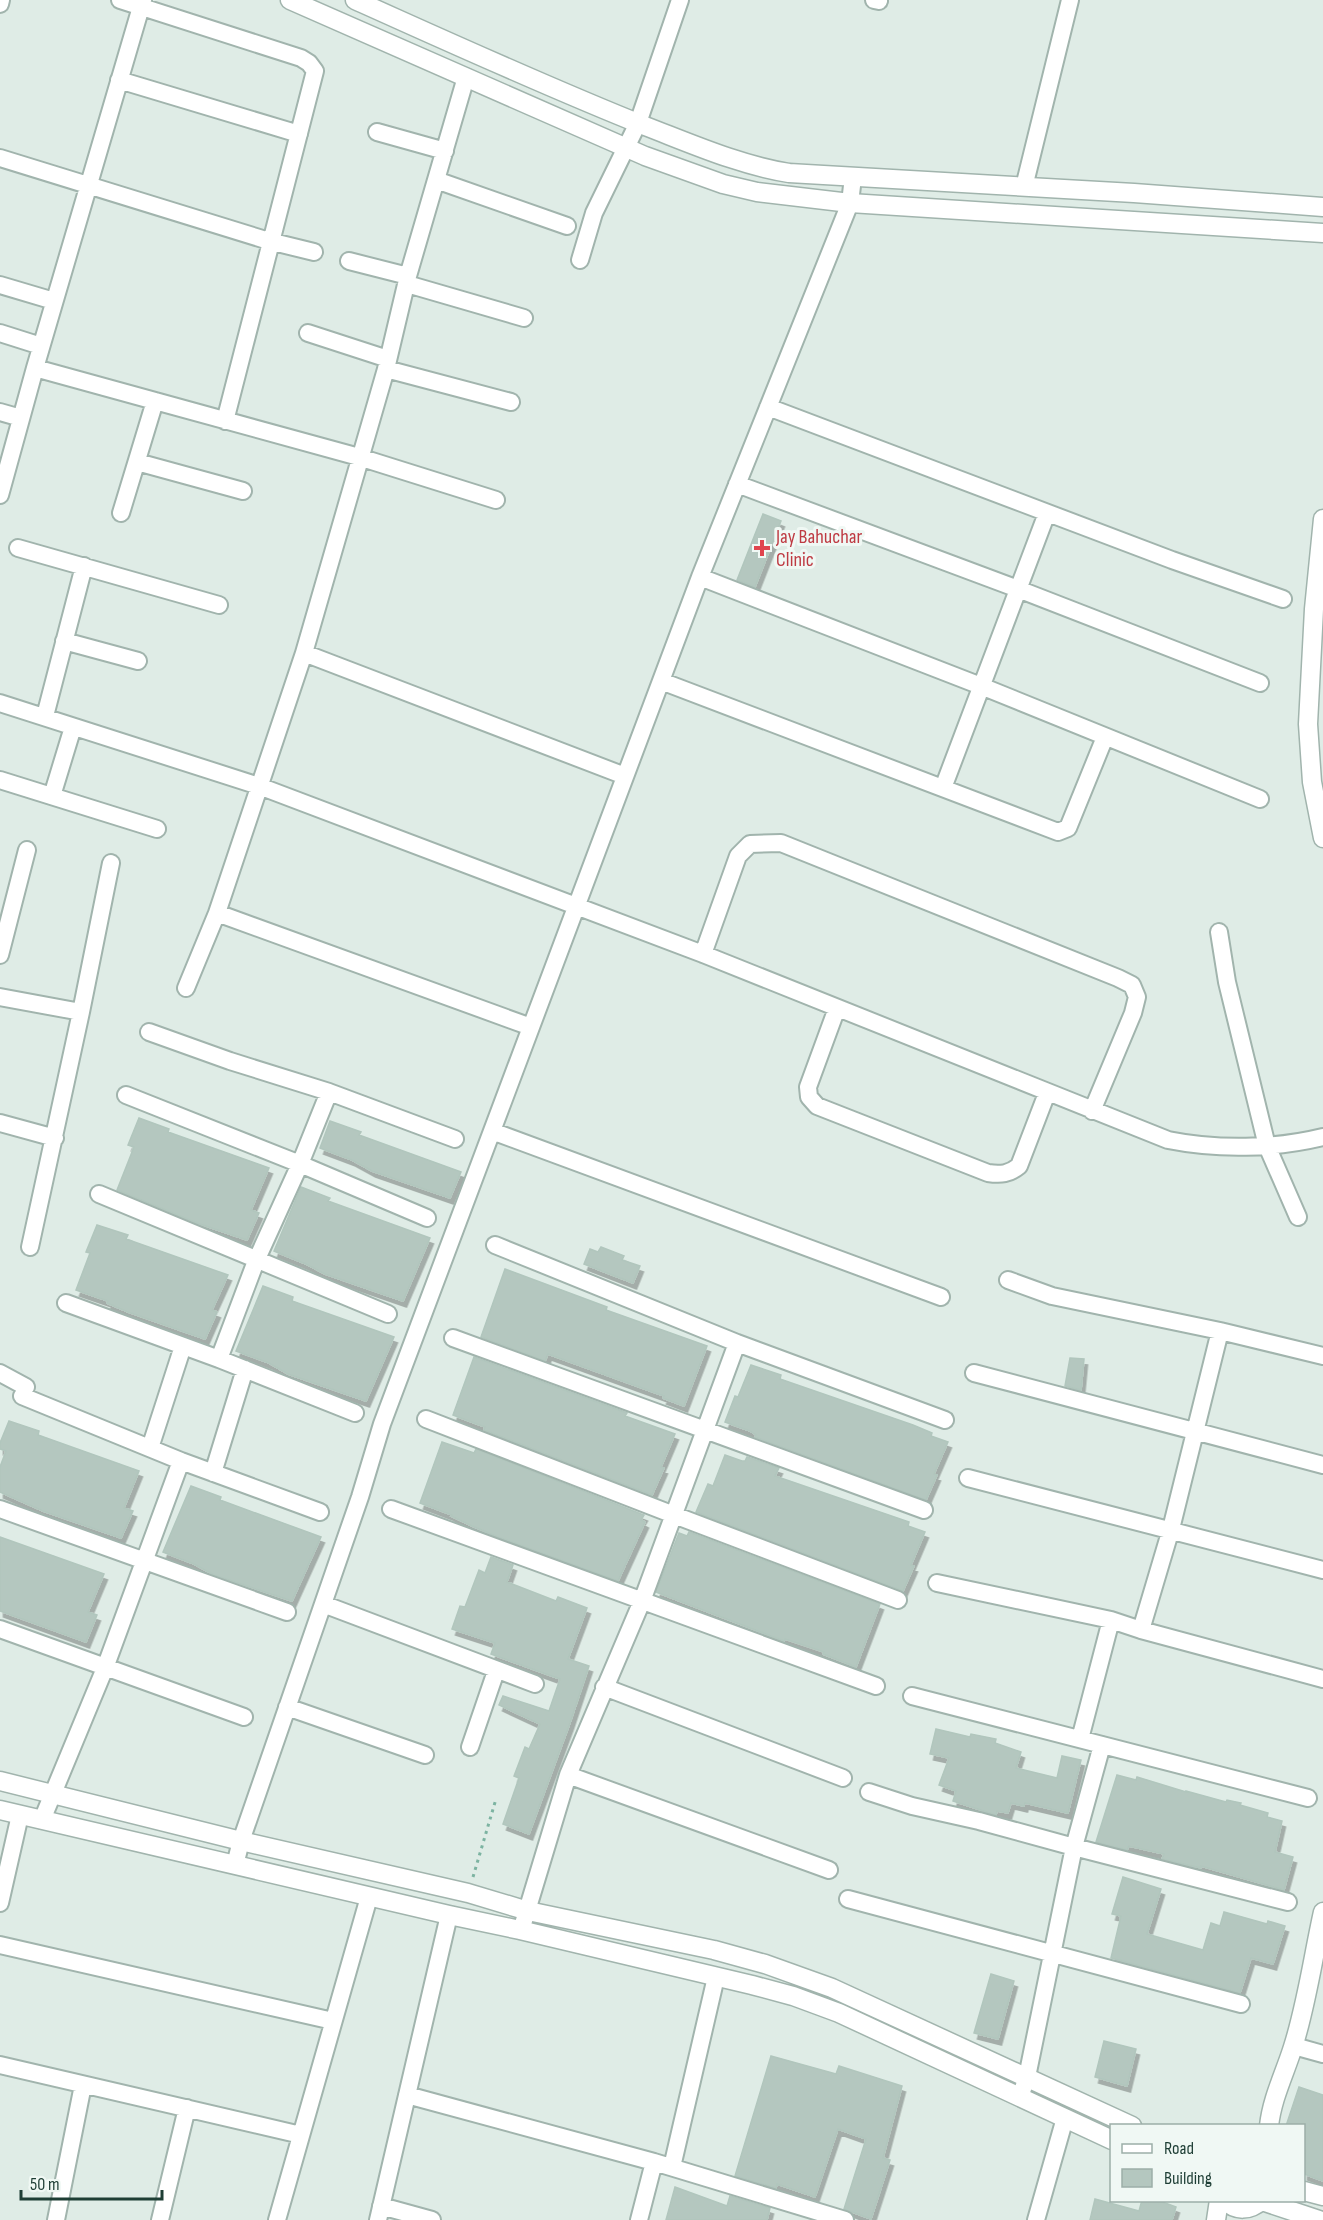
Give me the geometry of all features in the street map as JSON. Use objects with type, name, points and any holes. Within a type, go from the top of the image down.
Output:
[{"type":"street","points":[[120,0],[142,3],[301,58],[315,71],[269,241],[225,421]]},
{"type":"street","points":[[290,0],[627,148],[734,187],[796,198],[850,203],[1323,232]]},
{"type":"street","points":[[355,0],[569,96],[706,149],[769,170],[1323,207]]},
{"type":"street","points":[[580,260],[594,213],[638,123],[680,0]]},
{"type":"street","points":[[1024,187],[1070,0]]},
{"type":"street","points":[[0,495],[34,368],[142,3]]},
{"type":"street","points":[[186,988],[217,913],[304,653],[466,77]]},
{"type":"street","points":[[119,80],[298,134]]},
{"type":"street","points":[[376,132],[445,151]]},
{"type":"street","points":[[0,158],[269,241],[314,252]]},
{"type":"street","points":[[235,1865],[241,1841],[323,1605],[382,1424],[700,577],[850,203],[853,177]]},
{"type":"street","points":[[436,180],[567,226]]},
{"type":"street","points":[[349,261],[524,318]]},
{"type":"street","points":[[0,285],[54,301]]},
{"type":"street","points":[[0,333],[41,346]]},
{"type":"street","points":[[308,333],[387,364],[511,402]]},
{"type":"street","points":[[34,368],[359,457],[496,500]]},
{"type":"street","points":[[122,513],[155,401]]},
{"type":"street","points":[[768,407],[1172,561],[1283,599]]},
{"type":"street","points":[[0,412],[21,418]]},
{"type":"street","points":[[137,462],[243,491]]},
{"type":"street","points":[[737,484],[1260,683]]},
{"type":"street","points":[[943,788],[1047,513]]},
{"type":"street","points":[[1323,519],[1314,609],[1318,634],[1308,724],[1318,786],[1323,838]]},
{"type":"street","points":[[18,548],[219,605]]},
{"type":"street","points":[[45,716],[84,566]]},
{"type":"street","points":[[700,577],[1157,756],[1260,800]]},
{"type":"street","points":[[64,641],[138,661]]},
{"type":"street","points":[[304,653],[625,776]]},
{"type":"street","points":[[662,681],[1058,832],[1068,828],[1105,737]]},
{"type":"street","points":[[0,703],[259,786],[703,954],[1168,1140],[1194,1145],[1267,1146],[1323,1137]]},
{"type":"street","points":[[52,796],[73,727]]},
{"type":"street","points":[[0,780],[156,829]]},
{"type":"street","points":[[703,954],[738,856],[750,844],[771,842],[780,843],[1118,978],[1132,985],[1137,997],[1133,1013],[1092,1111]]},
{"type":"street","points":[[0,955],[27,850]]},
{"type":"street","points":[[30,1247],[55,1138],[111,864]]},
{"type":"street","points":[[217,913],[531,1027]]},
{"type":"street","points":[[1219,932],[1227,982],[1267,1146],[1298,1217]]},
{"type":"street","points":[[0,997],[81,1011]]},
{"type":"street","points":[[837,1008],[808,1087],[809,1097],[817,1106],[988,1173],[1000,1175],[1011,1172],[1019,1166],[1047,1093]]},
{"type":"street","points":[[149,1032],[230,1061],[329,1092],[455,1139]]},
{"type":"street","points":[[219,1359],[256,1261],[300,1164],[329,1092]]},
{"type":"street","points":[[126,1095],[300,1164],[427,1218]]},
{"type":"street","points":[[0,1123],[55,1138]]},
{"type":"street","points":[[492,1131],[941,1297]]},
{"type":"street","points":[[99,1194],[388,1314]]},
{"type":"street","points":[[495,1245],[737,1343],[945,1420]]},
{"type":"street","points":[[1008,1280],[1052,1296],[1220,1331],[1323,1356]]},
{"type":"street","points":[[66,1303],[219,1359],[355,1413]]},
{"type":"street","points":[[1140,1630],[1171,1529],[1220,1331]]},
{"type":"street","points":[[453,1338],[924,1510]]},
{"type":"street","points":[[520,1930],[528,1911],[568,1775],[642,1601],[737,1343]]},
{"type":"street","points":[[150,1448],[183,1346]]},
{"type":"street","points":[[213,1473],[245,1369]]},
{"type":"street","points":[[0,1373],[24,1391],[150,1448],[320,1512]]},
{"type":"street","points":[[974,1374],[1323,1465]]},
{"type":"street","points":[[426,1419],[898,1600]]},
{"type":"street","points":[[42,1820],[105,1668],[181,1461]]},
{"type":"street","points":[[968,1478],[1323,1570]]},
{"type":"street","points":[[0,1509],[287,1612]]},
{"type":"street","points":[[391,1509],[876,1686]]},
{"type":"street","points":[[937,1583],[1111,1620],[1140,1630],[1323,1679]]},
{"type":"street","points":[[323,1605],[535,1684]]},
{"type":"street","points":[[1080,1739],[1111,1620]]},
{"type":"street","points":[[0,1629],[244,1717]]},
{"type":"street","points":[[470,1747],[496,1671]]},
{"type":"street","points":[[604,1687],[843,1778]]},
{"type":"street","points":[[912,1696],[1308,1798]]},
{"type":"street","points":[[287,1707],[425,1755]]},
{"type":"street","points":[[1020,2097],[1027,2076],[1074,1847],[1102,1745]]},
{"type":"street","points":[[568,1775],[829,1870]]},
{"type":"street","points":[[0,1781],[241,1841],[468,1893],[528,1911],[714,1950],[794,1973],[1027,2076],[1128,2124]]},
{"type":"street","points":[[869,1792],[912,1806],[979,1821],[1288,1902]]},
{"type":"street","points":[[0,1810],[520,1930],[793,1996],[839,2013],[1110,2139]]},
{"type":"street","points":[[0,1903],[20,1815]]},
{"type":"street","points":[[277,2220],[369,1897]]},
{"type":"street","points":[[848,1899],[1241,2004]]},
{"type":"street","points":[[432,2220],[379,2213],[449,1915]]},
{"type":"street","points":[[1270,2118],[1294,2046],[1322,1920]]},
{"type":"street","points":[[0,1945],[333,2021]]},
{"type":"street","points":[[672,2167],[716,1977]]},
{"type":"street","points":[[1294,2046],[1323,2054]]},
{"type":"street","points":[[0,2065],[301,2135]]},
{"type":"street","points":[[56,2220],[83,2085]]},
{"type":"street","points":[[407,2096],[672,2167],[846,2220]]},
{"type":"street","points":[[160,2220],[187,2108]]},
{"type":"street","points":[[1036,2220],[1065,2118]]},
{"type":"street","points":[[639,2220],[654,2162]]},
{"type":"street","points":[[1305,2191],[1323,2196]]},
{"type":"street","points":[[1216,2220],[1219,2202]]},
{"type":"street","points":[[1227,2202],[1235,2208],[1254,2208],[1318,2220]]},
{"type":"path","points":[[468,1893],[496,1799]]},
{"type":"building","points":[[763,514],[781,521],[755,587],[737,580]]},
{"type":"building","points":[[139,1118],[169,1129],[168,1132],[269,1168],[251,1210],[259,1213],[247,1240],[197,1223],[117,1190],[134,1147],[128,1145]]},
{"type":"building","points":[[330,1121],[361,1132],[359,1135],[461,1172],[450,1198],[372,1171],[352,1160],[320,1148]]},
{"type":"building","points":[[301,1187],[330,1198],[328,1201],[430,1238],[403,1301],[325,1274],[274,1251]]},
{"type":"building","points":[[97,1225],[128,1235],[126,1239],[228,1275],[212,1310],[217,1312],[205,1339],[128,1312],[107,1303],[108,1301],[76,1290],[90,1253],[86,1252]]},
{"type":"building","points":[[601,1247],[624,1256],[622,1260],[640,1266],[633,1283],[584,1264],[590,1249],[598,1252]]},
{"type":"building","points":[[505,1269],[607,1307],[606,1310],[707,1346],[684,1406],[663,1398],[664,1396],[548,1354],[545,1361],[481,1337]]},
{"type":"building","points":[[263,1286],[293,1297],[292,1301],[394,1337],[366,1401],[288,1374],[269,1363],[236,1351]]},
{"type":"building","points":[[474,1357],[627,1413],[625,1416],[675,1434],[652,1495],[484,1430],[485,1427],[453,1415]]},
{"type":"building","points":[[1070,1358],[1084,1359],[1081,1390],[1065,1386]]},
{"type":"building","points":[[751,1365],[781,1375],[780,1379],[913,1425],[932,1433],[931,1436],[948,1442],[926,1500],[755,1437],[756,1435],[750,1431],[725,1422]]},
{"type":"building","points":[[9,1421],[39,1431],[38,1435],[139,1471],[124,1508],[133,1511],[121,1538],[43,1511],[0,1492],[0,1467],[6,1451],[0,1449],[0,1443]]},
{"type":"building","points":[[442,1442],[474,1453],[476,1449],[644,1515],[641,1520],[645,1522],[618,1581],[498,1537],[420,1503]]},
{"type":"building","points":[[725,1455],[742,1461],[745,1461],[747,1457],[779,1468],[775,1476],[909,1522],[908,1526],[925,1532],[903,1591],[696,1512],[708,1484],[713,1486]]},
{"type":"building","points":[[191,1486],[221,1497],[220,1500],[321,1537],[292,1601],[214,1575],[194,1564],[163,1552]]},
{"type":"building","points":[[689,1532],[880,1604],[856,1667],[823,1654],[824,1652],[785,1639],[784,1641],[656,1592],[679,1533],[687,1536]]},
{"type":"building","points":[[0,1537],[104,1574],[88,1612],[97,1615],[86,1642],[0,1611]]},
{"type":"building","points":[[491,1557],[513,1565],[507,1582],[556,1601],[558,1597],[587,1608],[568,1659],[589,1666],[529,1834],[503,1824],[519,1778],[514,1776],[525,1747],[529,1749],[540,1724],[499,1705],[503,1696],[549,1711],[560,1679],[491,1654],[495,1643],[452,1629],[460,1606],[465,1607],[479,1570],[485,1573]]},
{"type":"building","points":[[936,1729],[970,1737],[971,1734],[996,1739],[995,1743],[1021,1752],[1016,1768],[1057,1778],[1062,1756],[1081,1760],[1068,1813],[1025,1803],[1024,1806],[1011,1803],[1008,1813],[997,1811],[996,1815],[953,1801],[956,1791],[939,1785],[949,1758],[930,1754]]},
{"type":"building","points":[[1117,1775],[1136,1780],[1137,1777],[1226,1802],[1227,1800],[1241,1803],[1240,1805],[1268,1813],[1267,1817],[1282,1821],[1275,1852],[1293,1857],[1284,1890],[1201,1866],[1201,1868],[1162,1859],[1164,1854],[1129,1846],[1127,1850],[1096,1842]]},
{"type":"building","points":[[1123,1877],[1161,1889],[1147,1934],[1203,1950],[1211,1923],[1220,1926],[1224,1912],[1267,1924],[1268,1921],[1285,1926],[1273,1964],[1251,1958],[1240,1993],[1111,1958],[1121,1916],[1112,1914]]},
{"type":"building","points":[[991,1974],[1014,1981],[998,2039],[974,2033]]},
{"type":"building","points":[[1104,2041],[1136,2049],[1127,2086],[1095,2077]]},
{"type":"building","points":[[771,2056],[836,2074],[839,2066],[902,2086],[883,2158],[890,2160],[871,2219],[844,2209],[866,2139],[838,2129],[815,2197],[777,2184],[776,2188],[735,2176]]},
{"type":"building","points":[[1299,2087],[1323,2095],[1323,2181],[1305,2174],[1305,2124],[1287,2124]]},
{"type":"building","points":[[675,2187],[727,2206],[730,2196],[770,2208],[767,2220],[666,2220]]},
{"type":"building","points":[[1095,2199],[1139,2211],[1141,2202],[1162,2202],[1176,2207],[1172,2220],[1090,2220]]},
{"type":"place","name":"Jay Bahuchar Clinic","points":[[762,548]]}]
